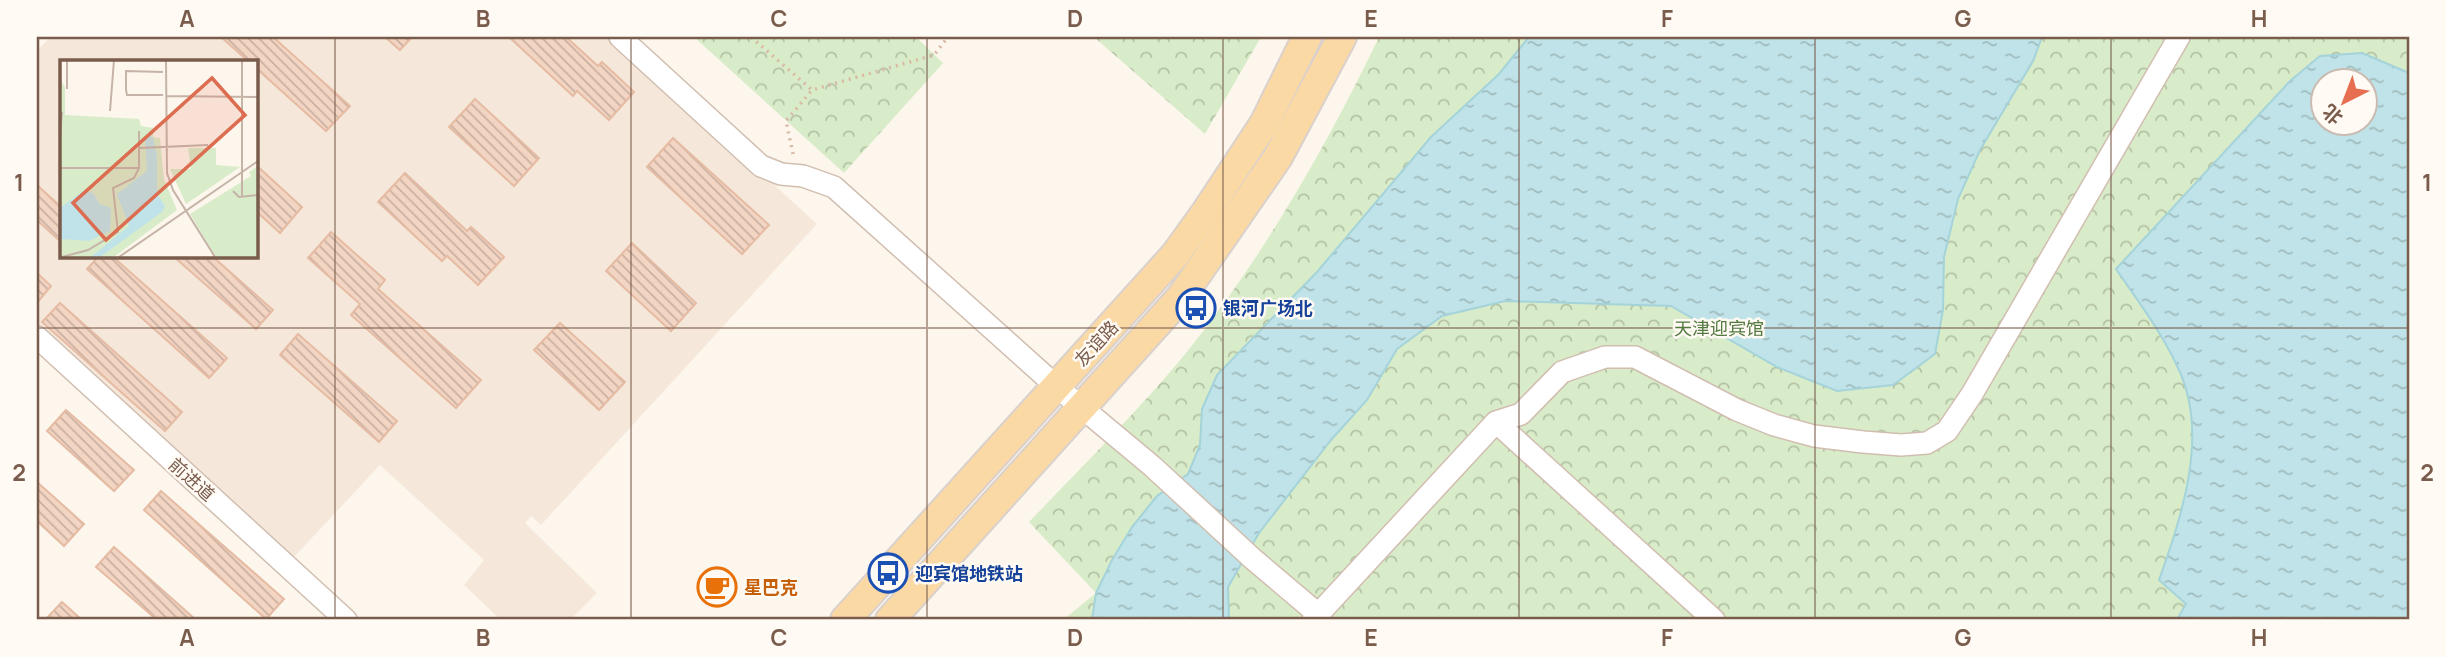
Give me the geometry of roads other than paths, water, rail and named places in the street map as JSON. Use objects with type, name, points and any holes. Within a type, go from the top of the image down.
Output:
[{"type":"main road","name":"友谊路","points":[[845,620],[1175,255],[1264,124],[1307,37]]},
{"type":"main road","name":"友谊路","points":[[890,620],[1173,306],[1213,254],[1278,157],[1342,37]]},
{"type":"street","points":[[620,37],[761,166],[781,174],[803,176],[834,187],[1056,386],[1152,466],[1316,617],[1496,422],[1521,414],[1562,372],[1605,357],[1635,357],[1737,410],[1774,425],[1814,436],[1902,445],[1927,443],[1947,431],[1972,394],[2179,37]]},
{"type":"street","name":"前进道","points":[[37,337],[346,620]]},
{"type":"street","name":"前进道","points":[[37,355],[327,620]]},
{"type":"street","points":[[1496,422],[1714,620]]},
{"type":"water","points":[[1529,37],[2042,37],[2033,61],[1980,150],[1958,199],[1944,257],[1943,310],[1935,354],[1893,385],[1837,391],[1777,367],[1671,306],[1505,301],[1442,316],[1397,349],[1367,400],[1331,440],[1259,533],[1228,587],[1229,620],[1092,620],[1096,593],[1132,527],[1157,496],[1188,474],[1200,445],[1202,409],[1217,375],[1317,272],[1431,137],[1499,74]]},
{"type":"water","points":[[2362,53],[2409,73],[2409,620],[2180,620],[2178,618],[2186,604],[2159,580],[2176,529],[2189,475],[2192,422],[2188,395],[2179,370],[2150,318],[2116,269],[2290,81],[2320,56]]},
{"type":"place","name":"银河广场北","points":[[1196,308]]},
{"type":"place","name":"迎宾馆地铁站","points":[[888,573]]},
{"type":"place","name":"星巴克","points":[[717,587]]},
{"type":"park label","name":"天津迎宾馆","points":[[1719,328]]}]
